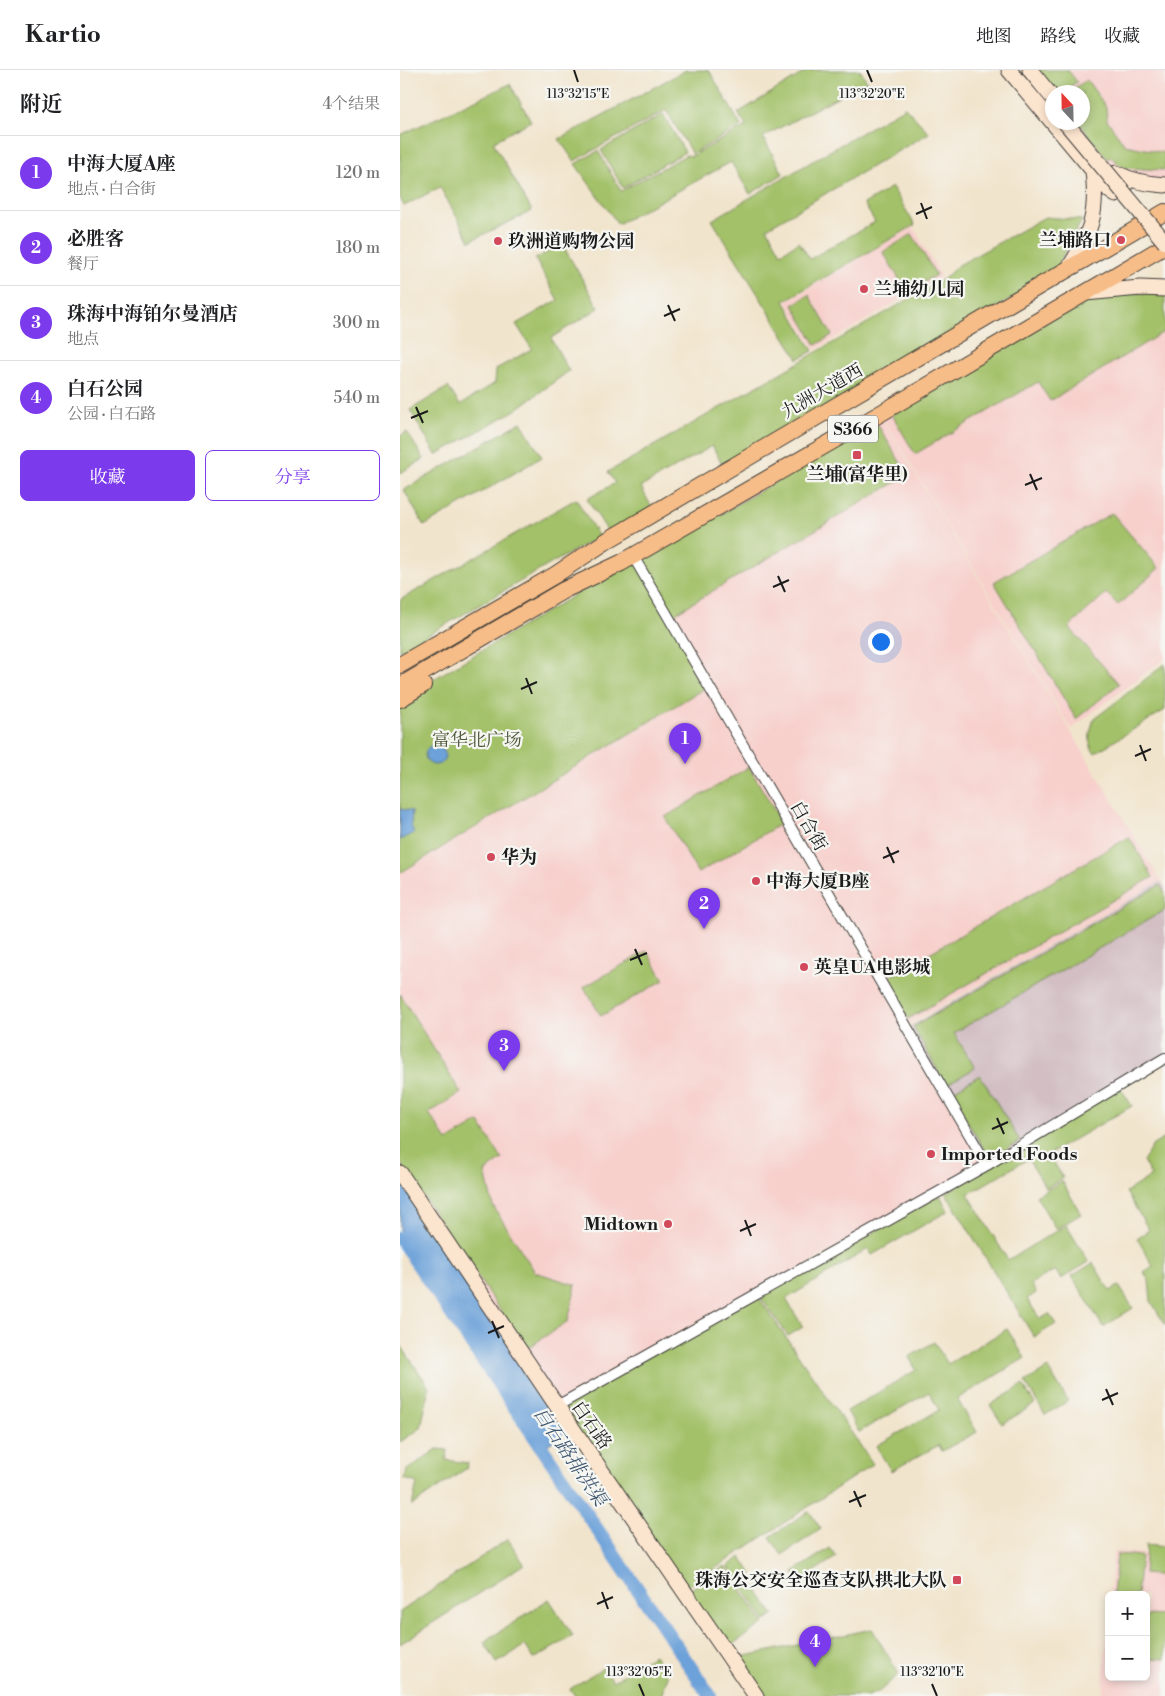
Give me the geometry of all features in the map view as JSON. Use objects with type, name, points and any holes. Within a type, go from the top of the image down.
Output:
[{"type":"main road","points":[[1009,70],[1113,194],[1119,194],[1125,190],[1124,184],[1080,130]]},
{"type":"main road","points":[[1021,70],[1045,99]]},
{"type":"main road","points":[[1030,70],[1045,88]]},
{"type":"main road","points":[[1072,130],[1165,242]]},
{"type":"main road","points":[[1070,268],[1085,241],[1093,219],[1096,201],[1093,171]]},
{"type":"main road","points":[[1115,173],[1139,182],[1165,185]]},
{"type":"main road","name":"九洲大道西","points":[[400,665],[555,575],[608,540],[1165,212]]},
{"type":"main road","name":"S366","points":[[400,698],[563,601],[627,560],[1165,246]]},
{"type":"main road","points":[[1085,293],[1140,288],[1165,289]]},
{"type":"main road","name":"S366","points":[[400,654],[495,598],[552,567],[608,540]]},
{"type":"main road","points":[[400,686],[564,590],[627,560]]},
{"type":"main road","name":"白石路","points":[[400,1173],[756,1696]]},
{"type":"street","name":"白合街","points":[[627,560],[987,1166]]},
{"type":"street","points":[[557,1406],[987,1166],[1165,1058]]},
{"type":"shaded area","points":[[1031,70],[1165,70],[1165,185],[1116,173],[1080,130],[1090,130],[1090,85],[1045,85]]},
{"type":"shaded area","name":"兰埔幼儿园","points":[[913,227],[941,276],[815,350],[786,302]]},
{"type":"shaded area","points":[[1165,290],[1165,658],[1071,729],[881,415]]},
{"type":"shaded area","points":[[880,415],[1161,881],[907,1025],[636,559]]},
{"type":"shaded area","points":[[709,686],[985,1165],[557,1405],[400,1172],[400,874]]},
{"type":"shaded area","points":[[1161,881],[1165,887],[1165,1057],[987,1164],[908,1027]]},
{"type":"shaded area","points":[[1113,1551],[1165,1555],[1165,1696],[1102,1696],[1105,1660],[1105,1681],[1150,1681],[1150,1591],[1110,1591]]},
{"type":"green space","points":[[686,70],[709,70],[741,126],[692,154],[666,110],[574,161],[559,139]]},
{"type":"green space","points":[[808,70],[860,70],[867,81],[763,137],[783,174],[750,194],[731,162],[618,224],[575,164],[598,151],[621,191],[686,155],[692,156],[746,126],[738,113]]},
{"type":"green space","points":[[1037,70],[1068,70],[1077,82],[1072,85],[1049,85]]},
{"type":"green space","points":[[1087,80],[1106,107],[1107,120],[1125,145],[1165,153],[1165,170],[1123,168],[1111,157],[1107,159],[1084,130],[1090,130],[1090,85],[1079,85]]},
{"type":"green space","points":[[510,84],[531,121],[493,142],[532,211],[470,241],[440,187],[404,206],[400,198],[400,135]]},
{"type":"green space","points":[[905,107],[929,133],[767,228],[781,253],[799,242],[810,259],[875,222],[864,204],[892,187],[915,225],[784,301],[813,351],[798,359],[712,220]]},
{"type":"green space","points":[[663,114],[685,152],[623,188],[601,150]]},
{"type":"green space","points":[[1045,217],[1082,220],[1060,261],[1064,268],[724,467],[712,446],[641,487],[653,510],[610,535],[587,499],[615,483],[608,472],[944,279],[957,266]]},
{"type":"green space","points":[[912,234],[936,275],[907,292],[883,252]]},
{"type":"green space","points":[[562,244],[599,308],[551,338],[569,371],[514,411],[436,455],[410,410],[448,387],[460,405],[495,383],[496,369],[532,349],[516,324],[558,300],[535,259]]},
{"type":"green space","points":[[1136,293],[1165,294],[1165,331],[1050,401],[1038,382],[915,454],[891,413],[1085,299]]},
{"type":"green space","points":[[809,295],[832,335],[816,345],[793,305]]},
{"type":"green space","points":[[521,422],[542,457],[424,526],[404,490]]},
{"type":"green space","points":[[876,422],[908,475],[674,614],[642,561]]},
{"type":"green space","points":[[407,432],[424,459],[400,473],[400,436]]},
{"type":"green space","points":[[576,499],[599,537],[400,651],[400,600]]},
{"type":"green space","points":[[1112,513],[1159,568],[1118,605],[1106,593],[1069,627],[1119,684],[1076,719],[994,582]]},
{"type":"green space","name":"富华北广场","points":[[635,559],[708,686],[400,873],[400,699]]},
{"type":"green space","points":[[1165,664],[1165,710],[1095,753],[1090,745],[1090,732],[1094,719]]},
{"type":"green space","points":[[749,767],[782,823],[698,873],[665,817]]},
{"type":"green space","points":[[1129,837],[1153,877],[908,1019],[885,979]]},
{"type":"green space","points":[[1160,885],[1165,893],[1165,910],[954,1033],[975,1068],[946,1085],[913,1027]]},
{"type":"green space","points":[[647,951],[664,980],[601,1016],[584,987]]},
{"type":"green space","points":[[400,994],[461,1093],[429,1113],[447,1141],[479,1122],[502,1159],[485,1172],[493,1206],[535,1272],[576,1285],[568,1321],[526,1349],[400,1162]]},
{"type":"green space","points":[[980,1075],[1020,1141],[990,1159],[950,1093]]},
{"type":"green space","points":[[1120,1087],[1132,1106],[1049,1154],[1063,1178],[1046,1188],[1028,1159],[968,1194],[1008,1260],[1066,1225],[1089,1262],[1061,1279],[1055,1270],[1031,1284],[1036,1293],[1027,1299],[1040,1319],[1049,1314],[1056,1324],[1034,1337],[946,1193]]},
{"type":"green space","points":[[1165,1138],[1165,1325],[1151,1301],[1149,1281],[1144,1272],[1153,1266],[1137,1238],[1149,1230],[1126,1192],[1151,1176],[1143,1161],[1153,1145]]},
{"type":"green space","points":[[1062,1181],[1081,1214],[1056,1229],[1036,1196]]},
{"type":"green space","points":[[940,1195],[948,1211],[872,1255],[868,1249],[786,1299],[803,1327],[788,1336],[760,1296]]},
{"type":"green space","points":[[1093,1263],[1110,1291],[1119,1286],[1133,1308],[1103,1327],[1072,1276]]},
{"type":"green space","points":[[757,1295],[873,1464],[684,1589],[558,1407]]},
{"type":"green space","points":[[1007,1329],[1025,1358],[957,1399],[977,1432],[942,1451],[939,1445],[891,1471],[876,1446],[939,1410],[929,1392],[859,1432],[847,1411],[916,1370],[909,1357],[934,1342],[948,1364]]},
{"type":"green space","points":[[400,1344],[429,1387],[421,1428],[400,1442]]},
{"type":"green space","points":[[1048,1368],[1068,1401],[1045,1415],[1025,1382]]},
{"type":"green space","points":[[1023,1385],[1035,1404],[1002,1424],[990,1405]]},
{"type":"green space","points":[[437,1449],[448,1450],[446,1460],[468,1463],[467,1468],[412,1506],[417,1483],[405,1479],[407,1470]]},
{"type":"green space","points":[[809,1511],[821,1529],[782,1555],[770,1537]]},
{"type":"green space","points":[[508,1539],[524,1564],[400,1644],[400,1612]]},
{"type":"green space","points":[[1146,1545],[1165,1547],[1165,1576],[1144,1574]]},
{"type":"green space","points":[[830,1548],[836,1557],[799,1581],[793,1572]]},
{"type":"green space","points":[[1117,1554],[1141,1556],[1137,1591],[1113,1591]]},
{"type":"green space","points":[[741,1557],[752,1574],[748,1577],[774,1615],[765,1621],[728,1566]]},
{"type":"green space","points":[[725,1566],[764,1623],[727,1648],[688,1591]]},
{"type":"green space","points":[[549,1599],[573,1636],[534,1659],[525,1645],[497,1663],[484,1642]]},
{"type":"green space","points":[[1150,1615],[1165,1616],[1165,1659],[1150,1658]]},
{"type":"green space","points":[[872,1629],[899,1674],[880,1691],[868,1696],[757,1696],[732,1659]]},
{"type":"green space","points":[[654,1655],[668,1676],[661,1696],[575,1696],[570,1689],[604,1667],[613,1681]]},
{"type":"water","points":[[431,745],[439,745],[445,751],[445,759],[439,765],[431,765],[425,759],[425,751]]},
{"type":"water","points":[[400,809],[412,811],[411,825],[414,833],[400,840]]},
{"type":"water","points":[[400,1174],[572,1428],[543,1448],[400,1237]]},
{"type":"waterway","name":"白石路排洪渠","points":[[400,1238],[710,1696]]},
{"type":"place","name":"兰埔路口","points":[[1121,240]]},
{"type":"place","name":"玖洲道购物公园","points":[[498,241]]},
{"type":"place","name":"兰埔幼儿园","points":[[864,289]]},
{"type":"place","name":"兰埔(富华里)","points":[[857,455]]},
{"type":"place","name":"中海大厦A座","points":[[685,764]]},
{"type":"place","name":"华为","points":[[491,857]]},
{"type":"place","name":"中海大厦B座","points":[[756,881]]},
{"type":"place","name":"必胜客","points":[[704,929]]},
{"type":"place","name":"英皇UA电影城","points":[[804,967]]},
{"type":"place","name":"珠海中海铂尔曼酒店","points":[[504,1071]]},
{"type":"place","name":"Imported Foods","points":[[931,1154]]},
{"type":"place","name":"Midtown","points":[[668,1224]]},
{"type":"place","name":"珠海公交安全巡查支队拱北大队","points":[[957,1580]]},
{"type":"place","name":"白石公园","points":[[815,1667]]}]
